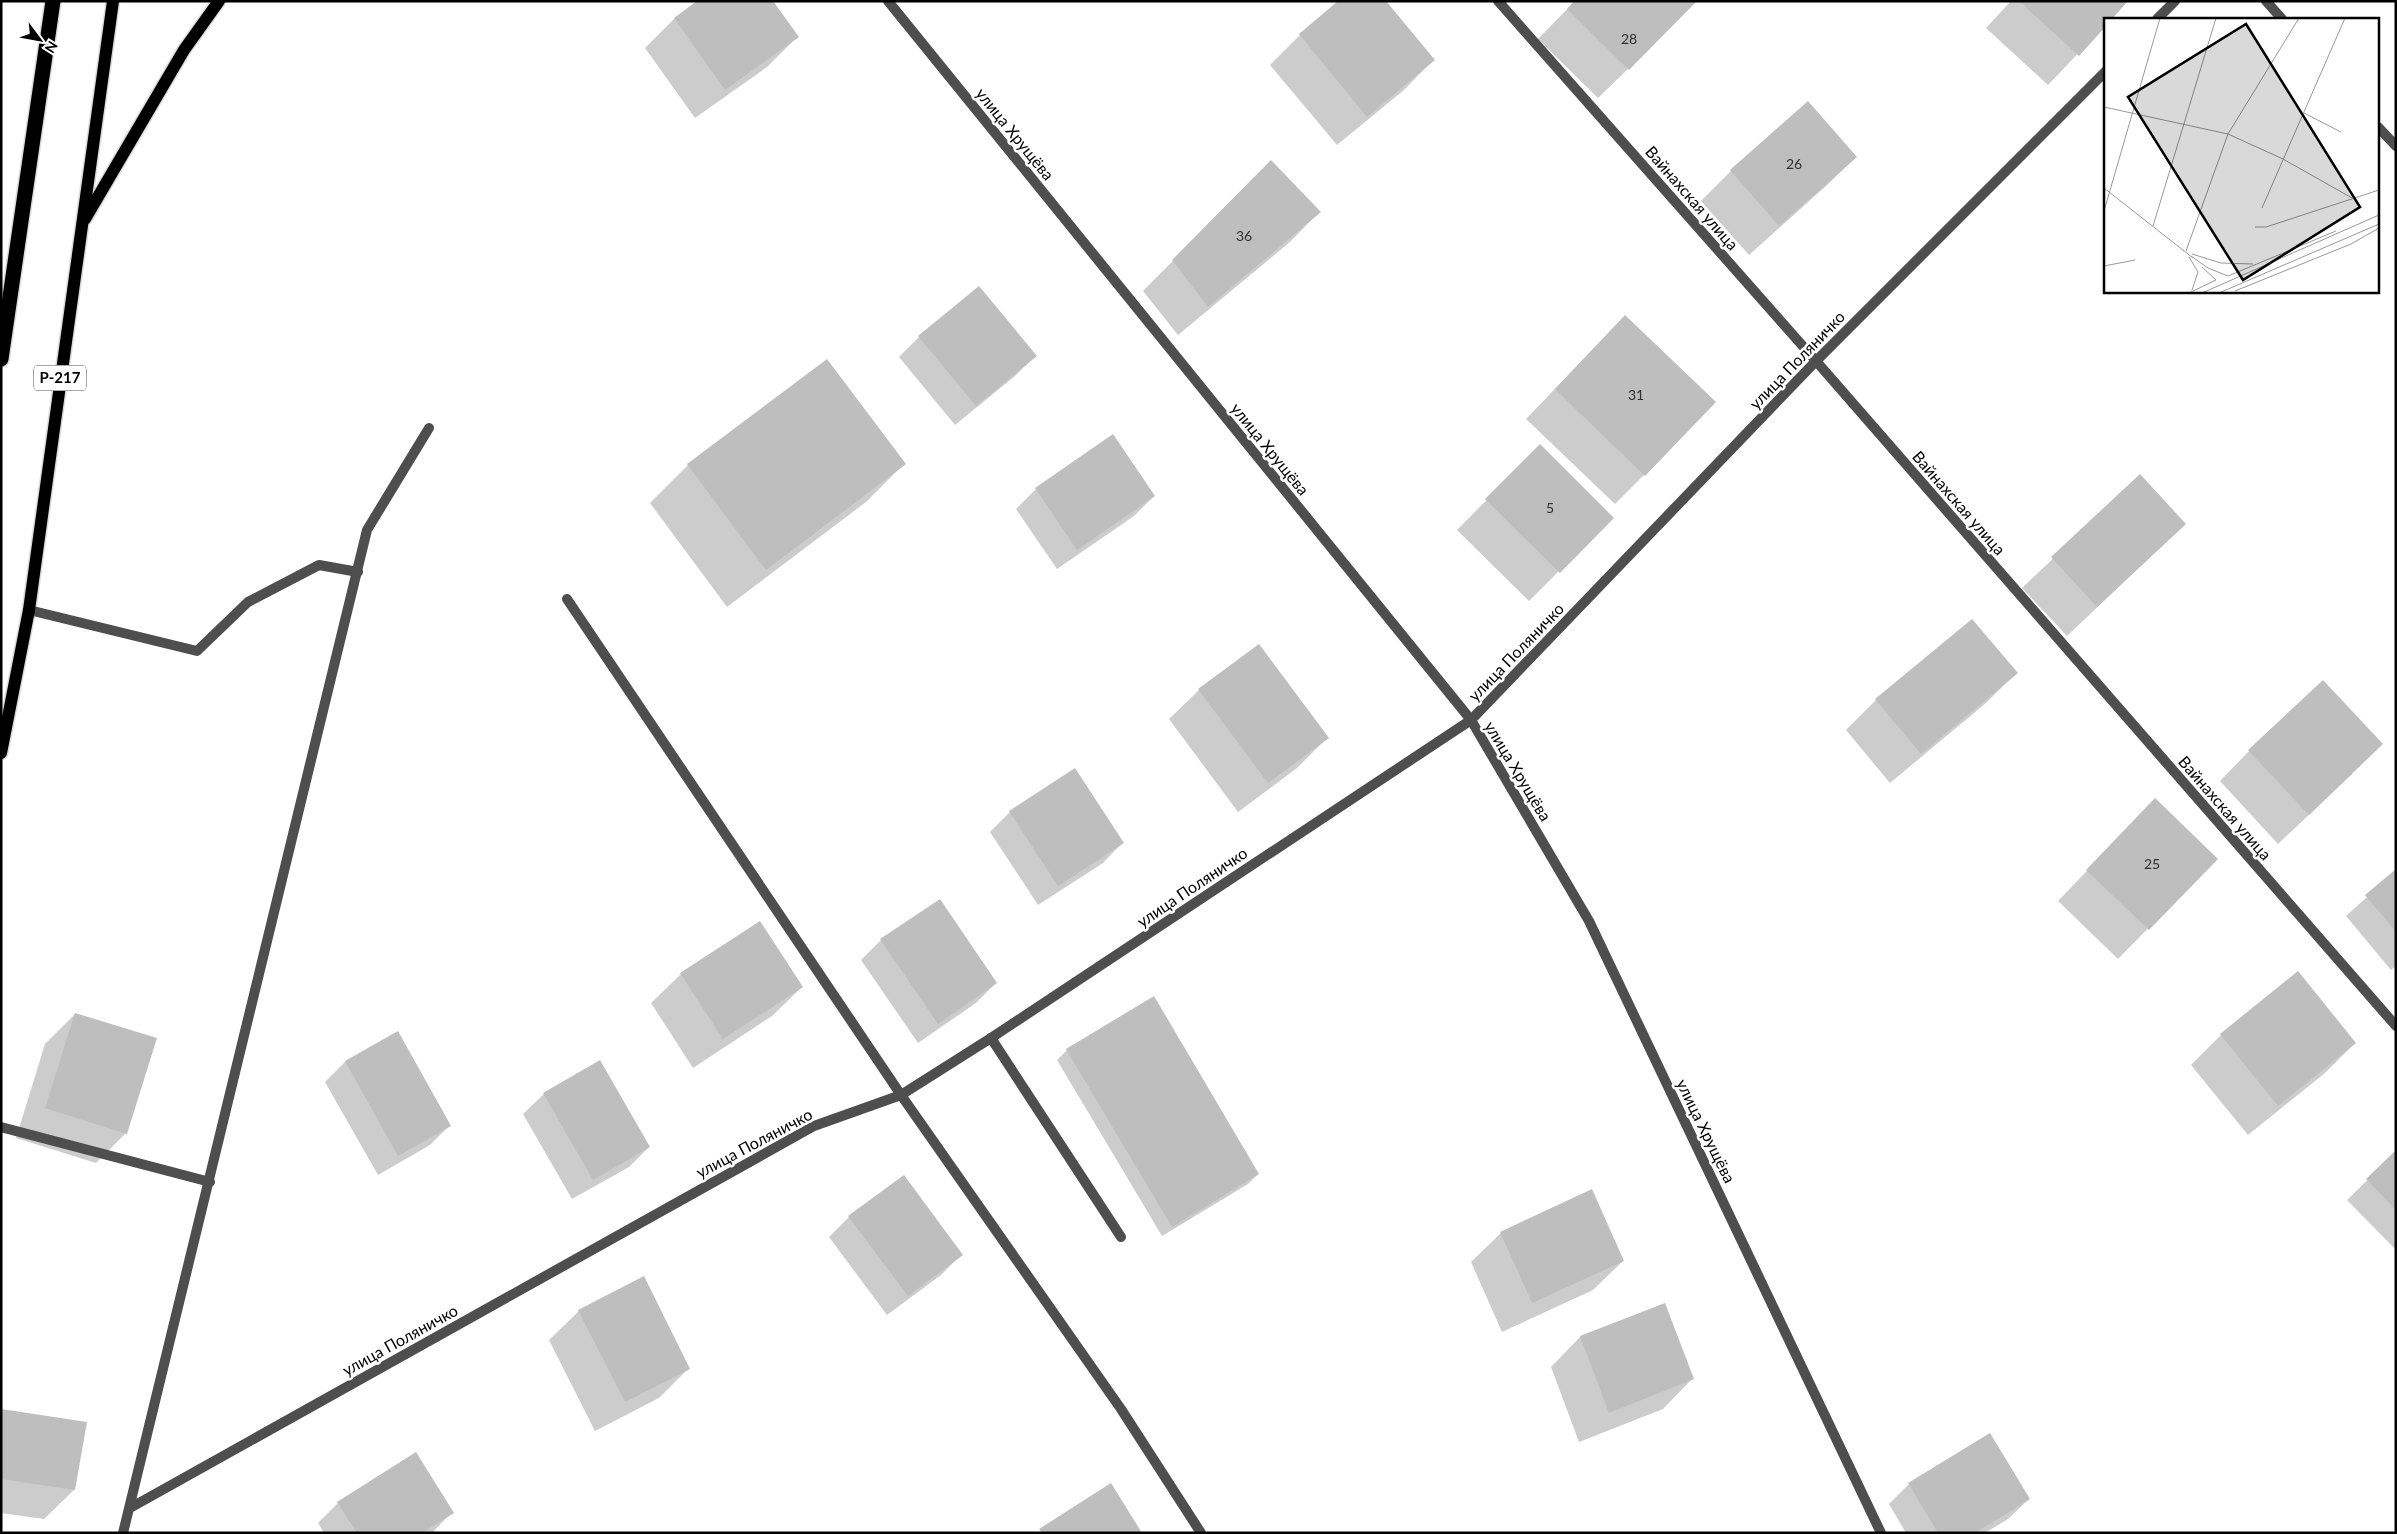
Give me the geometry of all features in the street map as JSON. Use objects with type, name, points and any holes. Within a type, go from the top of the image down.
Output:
[{"type":"highway","points":[[1,359],[53,6]]},
{"type":"main road","name":"Р-217","points":[[1,753],[29,610],[113,1]]},
{"type":"main road","name":"Р-217","points":[[81,225],[184,50],[219,1]]},
{"type":"street","name":"улица Хрущёва","points":[[888,1],[1471,720],[1589,921],[1882,1533]]},
{"type":"street","name":"Вайнахская улица","points":[[1498,1],[1816,361],[2396,1026]]},
{"type":"street","points":[[2159,18],[2175,1]]},
{"type":"street","points":[[2266,1],[2281,18]]},
{"type":"street","name":"улица Поляничко","points":[[130,1508],[814,1126],[901,1095],[991,1038],[1471,720],[1816,361],[2104,73]]},
{"type":"street","points":[[2380,128],[2396,146]]},
{"type":"street","points":[[123,1533],[210,1182],[367,530],[429,428]]},
{"type":"street","points":[[29,610],[197,650],[248,602],[319,565],[358,572]]},
{"type":"street","points":[[567,599],[901,1095],[1121,1409],[1201,1533]]},
{"type":"street","points":[[991,1038],[1122,1237]]},
{"type":"street","points":[[1,1127],[210,1182]]},
{"type":"building","points":[[697,1],[773,1],[799,37],[725,90],[674,18]]},
{"type":"building","points":[[1338,1],[1386,1],[1435,60],[1367,117],[1299,34]]},
{"type":"building","points":[[1574,1],[1697,1],[1629,70],[1567,9]]},
{"type":"building","points":[[2019,1],[2128,1],[2113,18],[2104,18],[2104,28],[2079,56]]},
{"type":"building","points":[[1808,101],[1857,157],[1779,226],[1730,170]]},
{"type":"building","points":[[1271,160],[1321,212],[1208,307],[1172,260]]},
{"type":"building","points":[[979,286],[1037,356],[976,406],[918,336]]},
{"type":"building","points":[[1625,315],[1716,402],[1645,476],[1555,389]]},
{"type":"building","points":[[827,359],[906,464],[766,570],[687,464]]},
{"type":"building","points":[[1113,434],[1155,496],[1077,550],[1035,488]]},
{"type":"building","points":[[1540,444],[1614,518],[1560,573],[1485,499]]},
{"type":"building","points":[[2140,474],[2186,524],[2097,607],[2051,557]]},
{"type":"building","points":[[1972,619],[2018,673],[1921,754],[1875,699]]},
{"type":"building","points":[[1259,644],[1329,738],[1268,783],[1198,689]]},
{"type":"building","points":[[2323,680],[2383,744],[2309,815],[2248,750]]},
{"type":"building","points":[[1075,768],[1124,843],[1058,886],[1009,811]]},
{"type":"building","points":[[2155,798],[2218,859],[2149,930],[2086,870]]},
{"type":"building","points":[[2396,869],[2396,932],[2365,895]]},
{"type":"building","points":[[940,899],[997,983],[938,1024],[880,939]]},
{"type":"building","points":[[760,921],[803,987],[723,1039],[680,973]]},
{"type":"building","points":[[2298,971],[2356,1043],[2278,1106],[2220,1034]]},
{"type":"building","points":[[1154,996],[1259,1174],[1172,1227],[1066,1049]]},
{"type":"building","points":[[75,1013],[157,1038],[127,1134],[45,1108]]},
{"type":"building","points":[[398,1031],[451,1126],[398,1156],[345,1061]]},
{"type":"building","points":[[600,1060],[650,1147],[593,1180],[543,1093]]},
{"type":"building","points":[[2396,1150],[2396,1210],[2366,1179]]},
{"type":"building","points":[[904,1175],[963,1255],[908,1296],[848,1216]]},
{"type":"building","points":[[1592,1189],[1624,1261],[1532,1303],[1500,1232]]},
{"type":"building","points":[[644,1276],[690,1369],[625,1402],[578,1310]]},
{"type":"building","points":[[1665,1303],[1694,1379],[1609,1413],[1580,1336]]},
{"type":"building","points":[[1,1409],[87,1422],[75,1490],[1,1479]]},
{"type":"building","points":[[1990,1433],[2030,1499],[1975,1533],[1938,1533],[1908,1483]]},
{"type":"building","points":[[416,1452],[454,1513],[422,1533],[357,1533],[337,1502]]},
{"type":"building","points":[[1111,1483],[1142,1533],[1042,1533],[1039,1529]]}]
